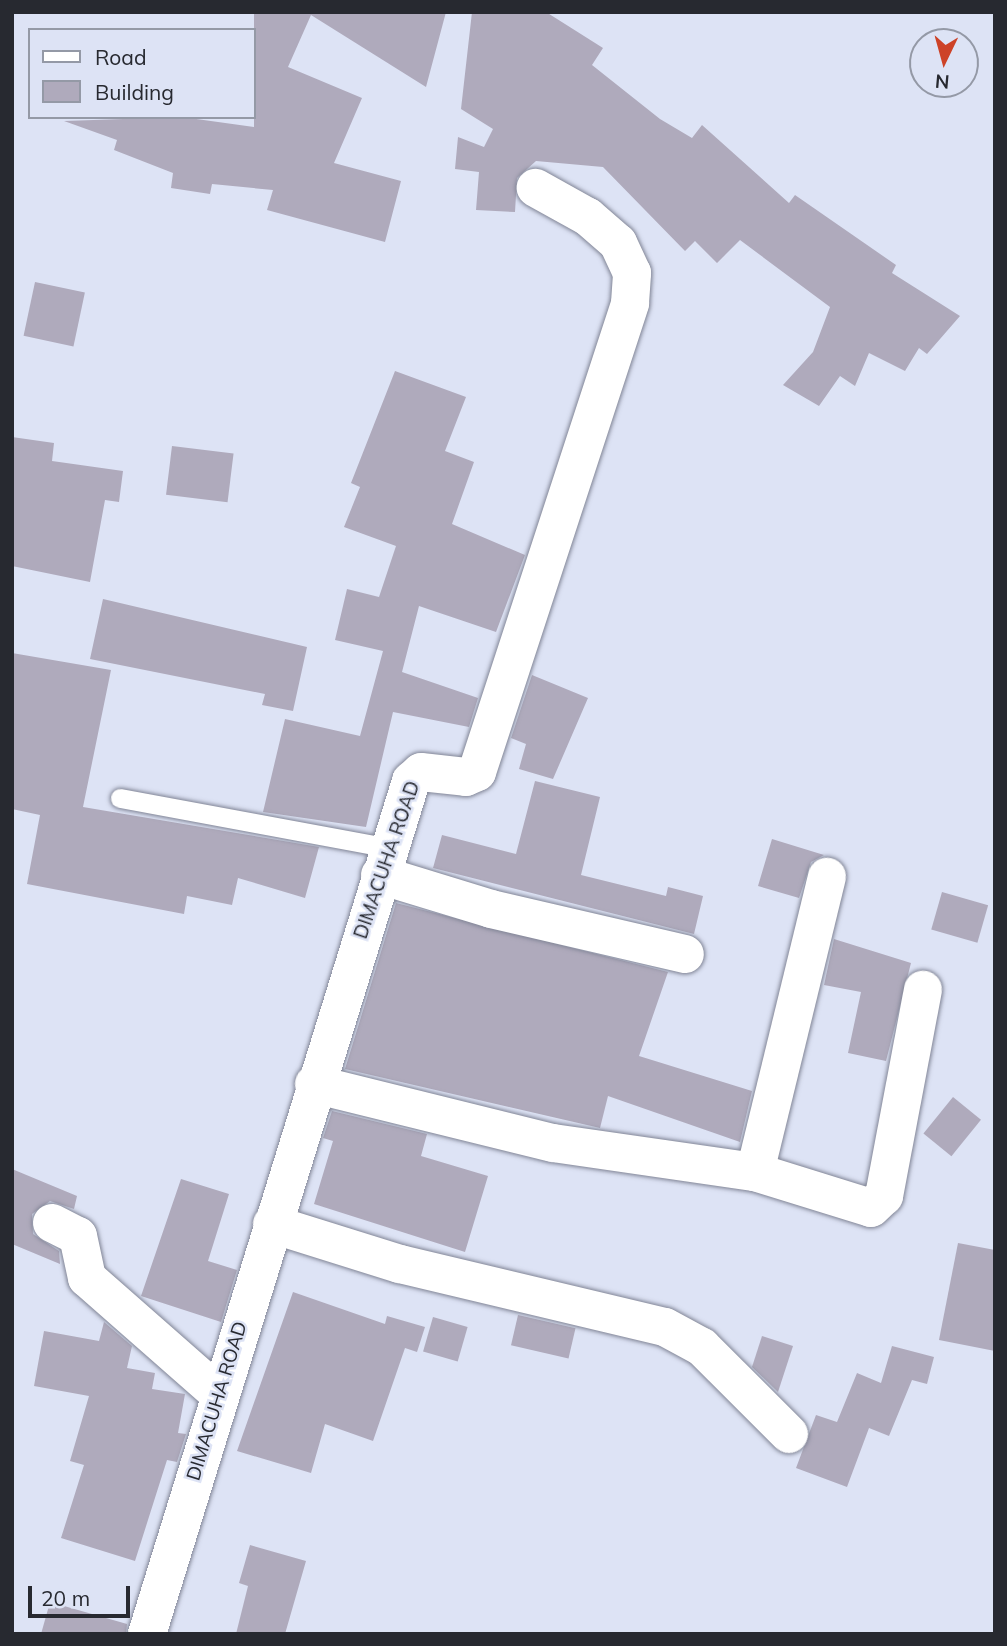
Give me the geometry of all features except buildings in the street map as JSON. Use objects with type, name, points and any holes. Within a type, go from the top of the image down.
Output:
[{"type":"street","name":"DIMACUHA ROAD","points":[[147,1634],[314,1084],[415,776],[477,772],[630,303],[632,273],[618,243],[588,216],[536,188]]},
{"type":"street","points":[[385,861],[491,909],[685,954]]},
{"type":"street","points":[[755,1172],[827,877]]},
{"type":"street","points":[[314,1084],[553,1143],[755,1172],[858,1207],[880,1203],[923,990]]},
{"type":"street","points":[[52,1223],[78,1236],[87,1278],[219,1394]]},
{"type":"street","points":[[272,1224],[388,1261],[665,1327],[702,1347],[789,1434]]},
{"type":"lane","points":[[120,798],[385,861]]}]
